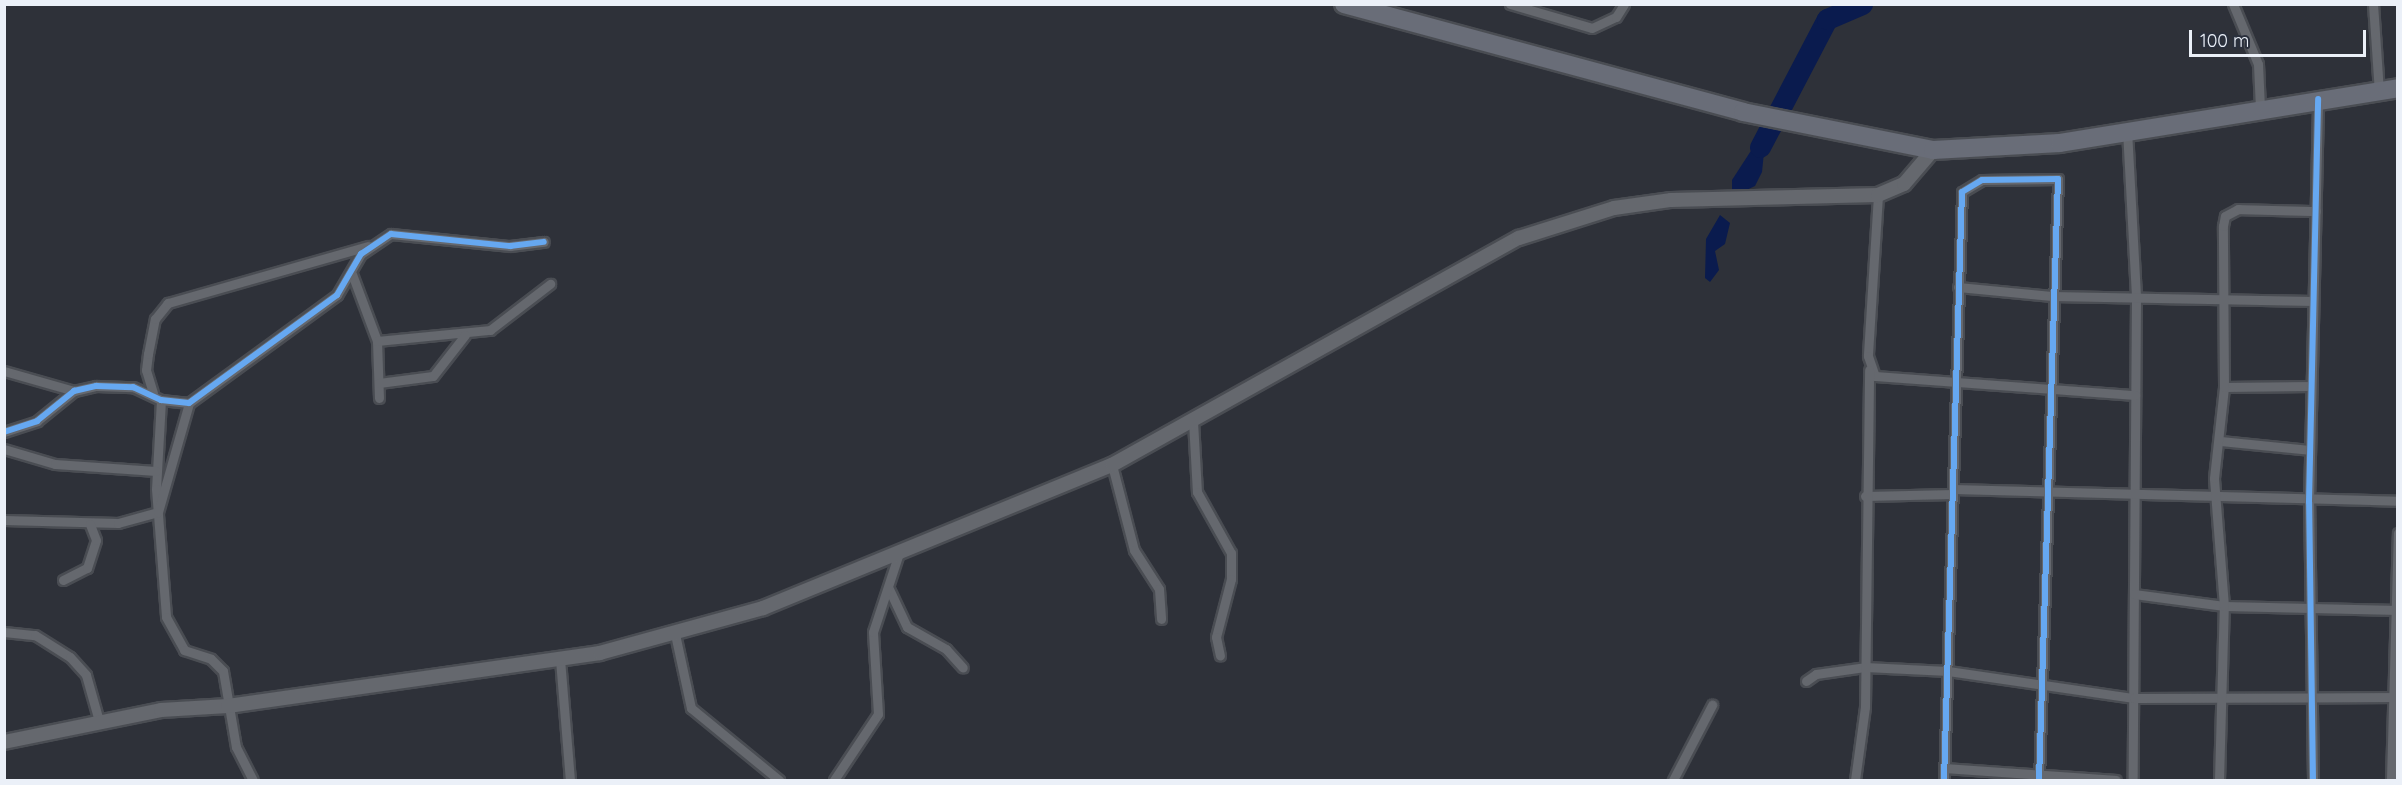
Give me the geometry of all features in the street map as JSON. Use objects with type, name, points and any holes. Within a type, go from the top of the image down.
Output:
[{"type":"highway","points":[[1344,4],[1743,112],[1817,130],[1933,150],[2060,143],[2260,108],[2397,88]]},
{"type":"main road","points":[[5,743],[99,721],[228,706],[560,659],[675,634],[764,608],[1113,465],[1481,256],[1563,222],[1671,200],[1878,195],[1904,184],[1933,150]]},
{"type":"street","points":[[1510,4],[1592,28],[1616,17],[1624,4]]},
{"type":"street","points":[[2233,4],[2258,64],[2260,108]]},
{"type":"street","points":[[2373,4],[2379,91]]},
{"type":"street","points":[[2313,780],[2308,610],[2308,502],[2318,99]]},
{"type":"street","points":[[2127,130],[2136,297],[2132,494],[2133,780]]},
{"type":"street","points":[[1944,780],[1962,192],[1982,180],[2058,179],[2044,490],[2039,776]]},
{"type":"street","points":[[1855,780],[1865,668],[1865,496],[1878,195]]},
{"type":"street","points":[[2219,780],[2224,606],[2216,497],[2224,387],[2226,301],[2223,226],[2230,210],[2316,211]]},
{"type":"street","points":[[189,403],[161,400],[153,393],[146,370],[154,319],[168,303],[370,245],[391,234],[510,246],[544,242]]},
{"type":"street","points":[[158,512],[189,403],[337,295],[370,245]]},
{"type":"street","points":[[352,273],[377,341],[379,398]]},
{"type":"street","points":[[377,341],[465,335],[501,324],[550,284]]},
{"type":"street","points":[[1958,286],[2052,296],[2313,301]]},
{"type":"street","points":[[379,383],[433,375],[465,335]]},
{"type":"street","points":[[1869,370],[1875,376],[1957,384],[2049,387],[2135,395]]},
{"type":"street","points":[[4,371],[74,391]]},
{"type":"street","points":[[4,432],[37,420],[74,391],[96,386],[153,393]]},
{"type":"street","points":[[2224,387],[2311,386]]},
{"type":"street","points":[[161,400],[156,471],[166,617],[184,650],[220,665],[236,747],[253,780]]},
{"type":"street","points":[[1193,421],[1197,492],[1231,553],[1230,579],[1216,637],[1220,656]]},
{"type":"street","points":[[2220,441],[2310,450]]},
{"type":"street","points":[[4,449],[55,464],[156,471]]},
{"type":"street","points":[[1113,465],[1134,550],[1159,589],[1161,619]]},
{"type":"street","points":[[1865,496],[2044,490],[2308,502],[2397,501]]},
{"type":"street","points":[[4,520],[118,523],[158,512]]},
{"type":"street","points":[[63,580],[89,564],[96,540],[90,524]]},
{"type":"street","points":[[2391,780],[2396,697],[2397,533]]},
{"type":"street","points":[[834,780],[878,714],[873,632],[899,553]]},
{"type":"street","points":[[889,589],[907,627],[946,649],[963,668]]},
{"type":"street","points":[[2134,594],[2224,606],[2308,610],[2396,610]]},
{"type":"street","points":[[4,632],[35,635],[70,657],[86,675],[99,721]]},
{"type":"street","points":[[675,634],[691,708],[779,780]]},
{"type":"street","points":[[560,659],[570,780]]},
{"type":"street","points":[[1806,681],[1816,674],[1865,668],[1948,670],[2039,688],[2134,698],[2221,695],[2396,697]]},
{"type":"street","points":[[1673,780],[1712,705]]},
{"type":"street","points":[[1945,768],[2116,780]]},
{"type":"water","points":[[1756,143],[1764,152],[1762,172],[1755,186],[1738,194],[1732,191],[1732,180]]},
{"type":"water","points":[[1720,215],[1730,223],[1725,244],[1715,251],[1719,270],[1710,282],[1705,278],[1706,239]]},
{"type":"waterway","points":[[1760,147],[1827,19],[1862,4]]},
{"type":"cycle path","points":[[2313,780],[2309,502],[2318,99]]},
{"type":"cycle path","points":[[1944,780],[1962,192],[1982,180],[2058,179],[2039,780]]},
{"type":"cycle path","points":[[4,432],[37,421],[74,391],[96,386],[133,387],[161,400],[189,403],[337,295],[361,254],[391,234],[510,246],[544,242]]}]
